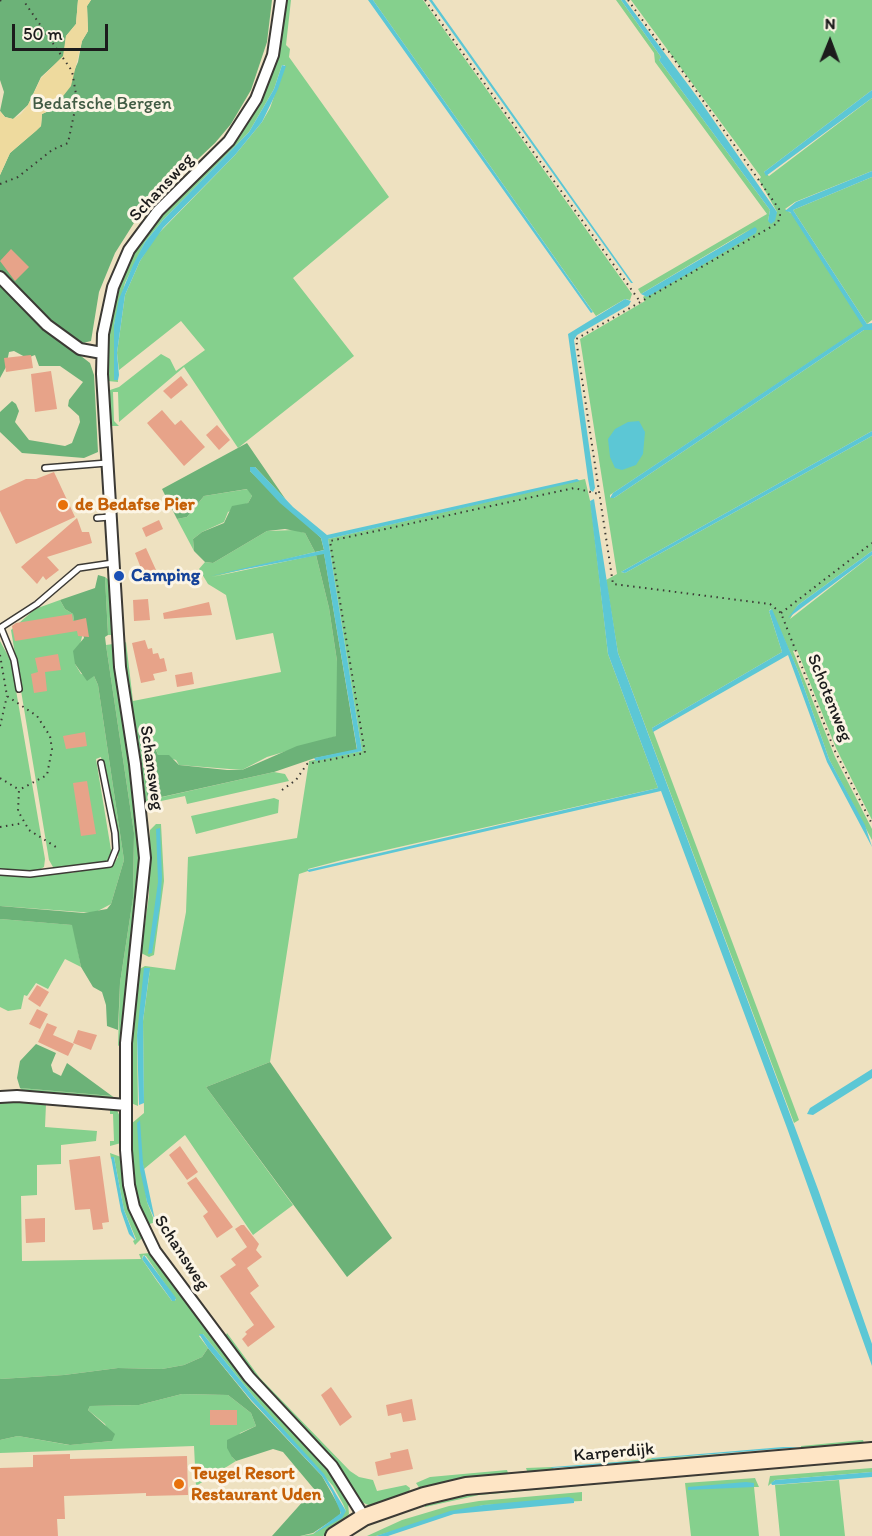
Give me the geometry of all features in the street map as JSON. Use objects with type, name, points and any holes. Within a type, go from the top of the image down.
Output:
[{"type":"street","name":"Schansweg","points":[[281,0],[278,32],[266,79],[245,118],[229,141],[158,212],[129,250],[113,287],[104,326],[102,353],[107,463],[120,667],[146,858],[126,1043],[129,1185],[140,1221],[155,1251],[249,1377],[332,1466],[364,1517]]},
{"type":"street","points":[[0,277],[47,325],[80,349],[102,353]]},
{"type":"street","points":[[0,1097],[17,1095],[126,1105]]},
{"type":"street","name":"Karperdijk","points":[[334,1536],[364,1517],[424,1496],[466,1486],[872,1451]]},
{"type":"lane","points":[[45,468],[107,463]]},
{"type":"lane","points":[[97,518],[110,517]]},
{"type":"lane","points":[[19,689],[14,660],[0,628],[37,604],[79,568],[113,563]]},
{"type":"lane","points":[[0,872],[30,874],[110,864],[116,849],[115,833],[101,763]]},
{"type":"path","points":[[0,184],[18,177],[52,150],[68,143],[77,100],[72,71],[23,0]]},
{"type":"path","points":[[425,0],[641,303]]},
{"type":"path","points":[[628,0],[664,50],[669,52],[778,209],[780,216],[778,223],[576,339],[613,584],[770,604],[781,613],[872,543]]},
{"type":"path","points":[[282,790],[296,780],[307,764],[365,753],[330,541],[574,488],[599,494]]},
{"type":"path","name":"Schotenweg","points":[[781,613],[834,749],[872,824]]},
{"type":"path","points":[[0,655],[7,696],[0,726]]},
{"type":"path","points":[[7,696],[37,716],[50,736],[52,749],[47,775],[19,789],[16,800],[23,823],[38,837],[56,847]]},
{"type":"path","points":[[0,778],[19,789]]},
{"type":"path","points":[[0,827],[23,823]]},
{"type":"green space","points":[[0,0],[78,0],[76,24],[66,36],[64,56],[41,77],[28,105],[13,119],[5,117],[0,111],[4,92],[0,80]]},
{"type":"green space","name":"Bedafsche Bergen","points":[[91,0],[272,0],[267,42],[251,90],[231,124],[215,143],[132,221],[134,223],[115,253],[99,292],[91,341],[83,343],[47,320],[0,272],[0,175],[10,153],[41,126],[42,114],[53,109],[60,102],[78,62],[82,41],[88,31],[87,6]]},
{"type":"green space","points":[[286,0],[291,0],[286,45],[290,49],[289,57],[389,197],[293,278],[354,356],[238,448],[184,367],[119,422],[118,392],[113,392],[114,421],[119,426],[110,426],[110,390],[119,387],[161,354],[170,359],[176,371],[205,350],[181,321],[119,370],[117,353],[125,295],[140,261],[155,237],[235,155],[262,122],[270,108],[285,65],[282,65],[274,89],[249,132],[163,220],[145,242],[125,283],[114,325],[118,382],[108,381],[109,327],[122,277],[138,247],[161,215],[230,146],[252,118],[278,57]]},
{"type":"green space","points":[[373,0],[423,0],[632,294],[630,300],[625,299],[596,316]]},
{"type":"green space","points":[[616,0],[621,0],[661,57],[659,60],[770,210],[768,221],[777,212],[759,180],[761,177],[631,0],[872,0],[872,90],[764,172],[769,176],[872,98],[872,171],[795,202],[785,209],[792,214],[864,326],[610,495],[610,498],[614,498],[864,330],[872,330],[872,431],[621,572],[625,573],[872,436],[872,551],[798,605],[790,619],[872,555],[872,820],[836,748],[797,650],[793,651],[835,757],[872,829],[872,840],[829,759],[799,673],[771,609],[769,611],[782,652],[652,728],[799,1120],[794,1123],[618,653],[606,580],[617,574],[580,339],[645,301],[643,297],[752,228],[641,294],[638,289],[767,214],[655,62],[654,53]]},
{"type":"green space","points":[[872,177],[872,320],[867,324],[793,210]]},
{"type":"green space","points":[[0,281],[55,336],[90,363],[94,375],[98,452],[84,458],[22,453],[0,432],[0,412],[12,401],[19,411],[15,422],[29,440],[65,446],[72,443],[80,422],[79,416],[68,406],[69,400],[83,382],[60,366],[39,366],[35,355],[27,358],[14,351],[9,352],[6,367],[0,378]]},
{"type":"green space","points":[[247,443],[286,500],[255,467],[250,471],[321,538],[324,550],[315,552],[305,533],[285,529],[267,531],[213,563],[205,562],[194,551],[193,539],[202,532],[224,523],[232,506],[248,503],[252,496],[247,489],[204,496],[187,517],[177,519],[162,489]]},
{"type":"green space","points":[[585,479],[591,505],[608,654],[658,788],[342,860],[308,869],[299,874],[270,1062],[206,1087],[293,1205],[253,1235],[185,1135],[144,1169],[139,1148],[147,1202],[154,1220],[158,1221],[147,1225],[134,1185],[131,1150],[131,1124],[144,1113],[143,1021],[150,969],[137,1035],[138,1106],[131,1103],[131,1044],[138,970],[145,966],[175,970],[186,912],[188,857],[297,838],[309,761],[362,751],[328,539]]},
{"type":"green space","points":[[248,489],[252,496],[248,503],[228,512],[224,522],[202,532],[193,539],[194,551],[177,519],[187,517],[204,496]]},
{"type":"green space","points":[[295,530],[305,533],[315,552],[212,577],[316,555],[329,608],[337,661],[337,736],[267,757],[242,770],[179,765],[176,760],[158,755],[154,744],[149,800],[274,772],[285,774],[289,781],[187,804],[185,796],[161,801],[162,810],[152,811],[146,807],[123,644],[126,642],[133,701],[281,672],[273,633],[236,640],[226,595],[208,584],[199,569],[205,562],[213,563],[267,531]]},
{"type":"green space","points":[[324,553],[357,750],[315,758],[274,772],[148,800],[138,732],[150,735],[158,755],[169,755],[179,765],[227,770],[242,770],[297,746],[336,736],[337,661],[329,608],[316,555]]},
{"type":"green space","points":[[98,575],[105,577],[108,635],[105,637],[134,833],[133,898],[120,983],[118,1030],[107,1026],[106,1005],[102,992],[93,987],[81,967],[72,925],[0,919],[0,906],[84,913],[107,909],[111,904],[124,860],[98,685],[94,676],[87,681],[75,664],[73,651],[84,638],[83,633],[75,626],[73,614],[65,609],[60,600],[95,588]]},
{"type":"green space","points":[[105,577],[109,580],[113,635],[108,635]]},
{"type":"green space","points":[[60,600],[65,609],[73,614],[75,626],[83,633],[75,664],[81,674],[94,676],[98,685],[124,860],[111,904],[94,913],[0,906],[0,874],[71,873],[113,865],[118,857],[101,757],[96,759],[112,856],[108,862],[64,869],[53,867],[49,860],[11,630],[35,609]]},
{"type":"green space","points":[[0,641],[11,661],[45,859],[44,867],[37,871],[0,870]]},
{"type":"green space","points":[[113,644],[136,802],[140,874],[121,1044],[118,1046],[120,983],[133,898],[134,833],[106,645]]},
{"type":"green space","points":[[274,798],[279,800],[278,813],[196,834],[191,816]]},
{"type":"green space","points":[[156,824],[161,824],[164,881],[154,955],[149,957],[141,953],[149,895],[150,830]]},
{"type":"green space","points":[[0,919],[73,925],[81,967],[65,959],[48,989],[36,983],[27,996],[24,995],[21,1009],[8,1011],[0,1007]]},
{"type":"green space","points":[[36,1044],[56,1053],[51,1065],[53,1072],[61,1076],[67,1063],[112,1096],[20,1088],[17,1078],[20,1061]]},
{"type":"green space","points":[[270,1062],[392,1238],[347,1277],[206,1087]]},
{"type":"green space","points":[[20,1088],[115,1098],[110,1100],[25,1093]]},
{"type":"green space","points":[[7,1100],[46,1104],[45,1127],[97,1131],[96,1141],[61,1145],[61,1164],[37,1165],[37,1195],[21,1196],[22,1261],[141,1259],[139,1254],[150,1253],[235,1367],[331,1472],[348,1503],[349,1514],[341,1525],[323,1536],[300,1536],[313,1534],[346,1511],[343,1504],[333,1486],[254,1397],[203,1334],[199,1336],[208,1348],[202,1357],[184,1365],[162,1369],[118,1368],[64,1375],[0,1379],[0,1103]],"holes":[[[143,1255],[146,1256],[176,1300],[172,1301],[157,1281],[142,1259]]]},
{"type":"green space","points":[[110,1107],[117,1110],[120,1117],[121,1143],[110,1146],[110,1141],[114,1141],[113,1114],[110,1114]]},
{"type":"green space","points":[[110,1153],[121,1157],[128,1204],[142,1238],[135,1245],[133,1241],[136,1239],[124,1210],[114,1157],[111,1159]]},
{"type":"green space","points":[[227,1333],[260,1378],[350,1471],[359,1477],[373,1480],[377,1491],[406,1485],[410,1488],[409,1493],[373,1507],[359,1501],[343,1473],[255,1377],[224,1339]]},
{"type":"green space","points":[[208,1348],[251,1401],[322,1476],[341,1510],[340,1515],[313,1533],[300,1536],[272,1536],[314,1489],[283,1452],[273,1449],[236,1461],[232,1457],[227,1448],[227,1440],[256,1426],[251,1413],[228,1395],[182,1394],[139,1405],[90,1406],[88,1410],[115,1434],[112,1441],[70,1445],[18,1436],[0,1440],[0,1379],[64,1375],[118,1368],[162,1369],[184,1365],[202,1357]]},
{"type":"green space","points":[[182,1394],[228,1395],[251,1413],[256,1426],[240,1433],[232,1457],[236,1461],[196,1486],[194,1446],[0,1453],[0,1440],[18,1436],[69,1445],[112,1441],[105,1424],[88,1410],[90,1406],[139,1405]]},
{"type":"green space","points":[[863,1440],[864,1443],[872,1442],[872,1445],[420,1489],[416,1483],[430,1477],[507,1470],[508,1473],[527,1471],[526,1468],[552,1467],[554,1469],[644,1459],[801,1449],[801,1446]]},
{"type":"green space","points":[[872,1468],[872,1472],[775,1480],[768,1486],[770,1476]]},
{"type":"green space","points":[[755,1478],[759,1487],[754,1487],[759,1536],[691,1536],[685,1483]]},
{"type":"green space","points":[[839,1480],[845,1536],[780,1536],[775,1485]]},
{"type":"green space","points":[[574,1481],[578,1486],[479,1495],[425,1507],[423,1502],[466,1492]]},
{"type":"green space","points":[[582,1492],[582,1501],[483,1505],[376,1536],[367,1536],[402,1520],[449,1506],[479,1501]]},
{"type":"sand","points":[[78,0],[91,0],[87,6],[88,31],[82,41],[71,86],[53,109],[42,114],[41,126],[10,153],[0,175],[0,111],[5,117],[13,119],[21,114],[41,78],[63,56],[66,36],[76,24]]},
{"type":"water","points":[[368,0],[373,0],[593,312],[591,313]]},
{"type":"water","points":[[429,0],[432,0],[633,283],[631,283]]},
{"type":"water","points":[[621,0],[625,0],[701,102],[777,212],[775,221],[771,224],[768,221],[770,210],[659,60],[661,57]]},
{"type":"water","points":[[282,65],[286,66],[278,89],[262,122],[235,155],[163,228],[140,261],[125,295],[117,353],[119,375],[118,380],[114,380],[114,325],[119,299],[145,242],[163,220],[249,132],[274,89]]},
{"type":"water","points":[[872,90],[872,98],[766,176],[764,172]]},
{"type":"water","points":[[872,171],[872,177],[793,210],[867,324],[872,323],[872,330],[864,330],[614,498],[610,498],[613,493],[863,326],[790,212],[785,211],[796,202]]},
{"type":"water","points":[[755,227],[756,233],[689,273],[647,297],[641,294]]},
{"type":"water","points":[[625,299],[631,301],[629,305],[577,335],[574,340],[595,488],[593,492],[590,490],[588,479],[568,334]]},
{"type":"water","points":[[639,421],[645,432],[643,454],[636,465],[622,470],[615,468],[610,457],[608,439],[615,429],[628,422]]},
{"type":"water","points":[[872,431],[872,436],[625,573],[621,572]]},
{"type":"water","points":[[250,467],[255,467],[293,507],[327,535],[577,479],[580,481],[328,539],[362,751],[316,761],[314,758],[357,749],[324,554],[210,576],[324,550],[321,538],[280,503],[250,471]]},
{"type":"water","points":[[594,499],[618,653],[819,1192],[872,1344],[872,1366],[787,1128],[661,791],[309,872],[307,870],[658,788],[608,654],[590,501]]},
{"type":"water","points":[[872,551],[872,555],[788,618],[798,605]]},
{"type":"water","points":[[772,609],[799,673],[829,759],[865,825],[872,847],[827,762],[788,655],[653,732],[652,728],[782,652],[769,611]]},
{"type":"water","points":[[160,828],[162,877],[160,905],[152,953],[148,954],[158,882],[156,829]]},
{"type":"water","points":[[144,968],[150,968],[143,1021],[144,1103],[139,1105],[137,1035]]},
{"type":"water","points":[[872,1069],[872,1078],[813,1115],[807,1114],[810,1108]]},
{"type":"water","points":[[140,1120],[143,1163],[155,1220],[147,1202],[140,1170],[137,1123]]},
{"type":"water","points":[[111,1157],[114,1157],[124,1210],[136,1241],[129,1234],[121,1211]]},
{"type":"water","points":[[144,1255],[176,1298],[175,1301],[172,1301],[142,1259]]},
{"type":"water","points":[[199,1334],[203,1334],[254,1397],[324,1474],[346,1511],[342,1518],[313,1534],[341,1513],[332,1492],[322,1476],[251,1400]]},
{"type":"water","points":[[803,1447],[651,1459],[652,1458]]},
{"type":"water","points":[[644,1460],[617,1464],[551,1468],[552,1467]]},
{"type":"water","points":[[872,1472],[872,1477],[772,1485],[771,1483],[775,1480]]},
{"type":"water","points":[[754,1483],[754,1487],[688,1490],[688,1487]]},
{"type":"water","points":[[569,1497],[574,1499],[574,1503],[454,1514],[388,1536],[376,1536],[450,1511],[483,1505]]},
{"type":"building","points":[[11,249],[29,267],[15,281],[0,261]]},
{"type":"building","points":[[31,355],[33,368],[6,372],[4,358]]},
{"type":"building","points":[[51,371],[57,409],[35,412],[31,374]]},
{"type":"building","points":[[181,376],[188,385],[171,399],[163,391]]},
{"type":"building","points":[[162,410],[175,425],[181,420],[205,447],[184,466],[147,423]]},
{"type":"building","points":[[217,425],[230,440],[219,450],[206,435]]},
{"type":"building","points":[[54,472],[75,517],[16,544],[0,511],[0,491],[26,479],[36,479]]},
{"type":"building","points":[[77,518],[82,532],[89,532],[92,543],[47,557],[59,570],[46,580],[43,576],[37,584],[21,567]]},
{"type":"building","points":[[159,520],[163,529],[146,537],[142,528]]},
{"type":"building","points":[[146,548],[156,570],[144,576],[135,553]]},
{"type":"building","points":[[148,599],[150,620],[134,621],[133,600]]},
{"type":"building","points":[[209,602],[212,615],[164,619],[163,613]]},
{"type":"building","points":[[72,614],[73,621],[86,618],[89,637],[78,636],[77,631],[15,641],[12,626],[16,623]]},
{"type":"building","points":[[145,640],[148,649],[152,648],[153,654],[158,653],[160,659],[164,658],[167,671],[153,674],[155,680],[141,683],[132,643]]},
{"type":"building","points":[[58,654],[61,670],[45,672],[47,691],[34,693],[31,674],[38,672],[35,658]]},
{"type":"building","points":[[192,672],[194,684],[177,687],[175,675]]},
{"type":"building","points":[[85,732],[87,746],[66,749],[63,736]]},
{"type":"building","points":[[87,781],[96,834],[81,836],[73,783]]},
{"type":"building","points":[[37,985],[49,992],[40,1007],[28,999]]},
{"type":"building","points":[[37,1009],[48,1014],[40,1029],[29,1024]]},
{"type":"building","points":[[47,1023],[57,1027],[53,1035],[74,1044],[68,1056],[38,1042]]},
{"type":"building","points":[[78,1030],[97,1035],[91,1050],[73,1043]]},
{"type":"building","points":[[180,1146],[198,1172],[187,1180],[169,1155]]},
{"type":"building","points":[[100,1156],[109,1222],[102,1223],[103,1229],[93,1230],[90,1209],[75,1210],[69,1160]]},
{"type":"building","points":[[196,1177],[233,1227],[217,1238],[203,1216],[208,1212],[187,1183]]},
{"type":"building","points":[[45,1218],[45,1242],[26,1243],[25,1219]]},
{"type":"building","points":[[244,1225],[259,1244],[256,1250],[262,1257],[247,1268],[259,1286],[250,1293],[275,1327],[248,1347],[242,1339],[247,1334],[245,1332],[254,1325],[220,1276],[236,1265],[231,1259],[247,1247],[235,1229]]},
{"type":"building","points":[[331,1387],[352,1417],[340,1426],[321,1395]]},
{"type":"building","points":[[412,1399],[416,1420],[403,1422],[401,1413],[388,1416],[386,1405]]},
{"type":"building","points":[[210,1410],[237,1410],[237,1425],[210,1425]]},
{"type":"building","points":[[408,1449],[413,1469],[378,1476],[375,1462],[391,1458],[390,1453]]},
{"type":"building","points":[[70,1454],[70,1459],[187,1456],[188,1495],[146,1496],[146,1493],[64,1496],[65,1519],[57,1519],[58,1536],[0,1536],[0,1468],[33,1467],[33,1455]]},
{"type":"place","name":"de Bedafse Pier","points":[[63,505]]},
{"type":"place","name":"Camping","points":[[119,576]]},
{"type":"place","name":"Teugel Resort Restaurant Uden","points":[[179,1484]]}]
